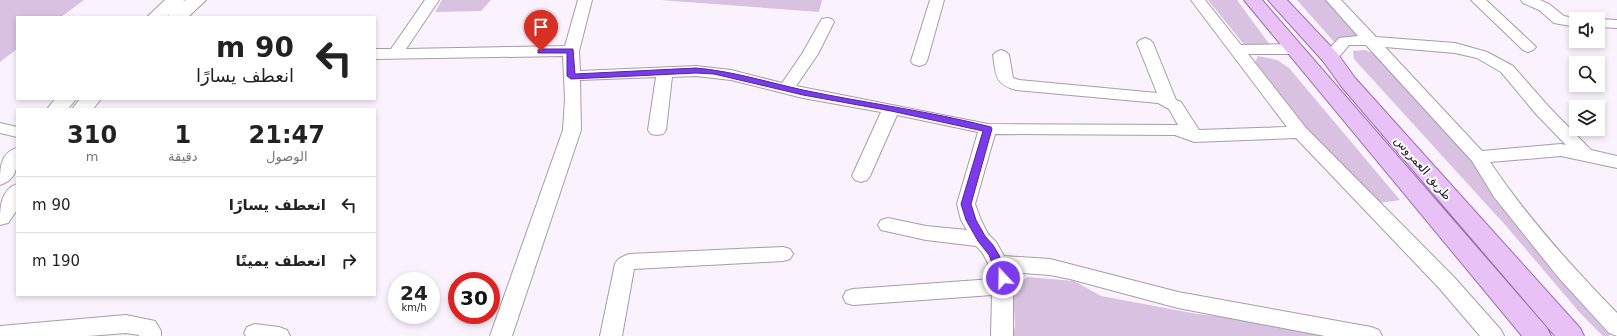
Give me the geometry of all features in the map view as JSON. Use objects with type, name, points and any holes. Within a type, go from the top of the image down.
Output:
[{"type":"main road","points":[[157,16],[176,0]]},
{"type":"main road","points":[[178,16],[197,0]]},
{"type":"main road","name":"طريق العمروس","points":[[1253,0],[1538,336]]},
{"type":"main road","name":"طريق العمروس","points":[[1277,0],[1330,57],[1348,82],[1571,336]]},
{"type":"main road","points":[[58,108],[65,100]]},
{"type":"main road","points":[[83,108],[89,100]]},
{"type":"main road","points":[[0,177],[16,156]]},
{"type":"main road","points":[[0,217],[16,193]]},
{"type":"street","points":[[396,53],[432,0]]},
{"type":"street","points":[[501,336],[572,130],[573,98],[571,51],[585,0]]},
{"type":"street","points":[[919,61],[937,0]]},
{"type":"street","points":[[1198,0],[1300,132],[1447,283],[1493,336]]},
{"type":"street","points":[[1333,0],[1478,157],[1501,192],[1565,272],[1617,327]]},
{"type":"street","points":[[1478,0],[1528,46]]},
{"type":"street","points":[[1528,0],[1544,7],[1559,20],[1569,21]]},
{"type":"street","points":[[787,88],[810,54],[827,22]]},
{"type":"street","points":[[1605,23],[1617,24]]},
{"type":"street","points":[[1330,57],[1344,41],[1370,41],[1455,48],[1466,50],[1488,58],[1507,69],[1542,110],[1585,155]]},
{"type":"street","points":[[1145,43],[1169,102]]},
{"type":"street","points":[[1238,50],[1294,49]]},
{"type":"street","points":[[376,54],[571,51]]},
{"type":"street","points":[[1001,55],[1004,78],[1016,85],[1162,98],[1175,106],[1194,136]]},
{"type":"street","points":[[571,76],[665,73],[696,70],[714,72],[988,129],[1177,130],[1194,136],[1300,132]]},
{"type":"street","points":[[657,130],[665,73]]},
{"type":"street","points":[[861,176],[891,108]]},
{"type":"street","points":[[0,128],[16,132]]},
{"type":"street","points":[[988,129],[966,204],[971,220],[981,239],[989,247],[998,263],[1003,278],[1002,336]]},
{"type":"street","points":[[1478,157],[1561,150],[1617,162]]},
{"type":"street","points":[[888,225],[926,233],[981,239]]},
{"type":"street","points":[[611,336],[625,264],[629,262],[783,254]]},
{"type":"street","points":[[998,263],[1050,267],[1178,300],[1371,336]]},
{"type":"street","points":[[853,297],[1003,286]]},
{"type":"street","points":[[0,335],[126,324],[147,328],[150,331],[150,336]]},
{"type":"street","points":[[255,333],[279,336]]},
{"type":"shaded area","points":[[0,0],[84,0],[62,16],[16,16],[16,50],[0,62]]},
{"type":"shaded area","points":[[442,0],[491,0],[481,11],[435,12]]},
{"type":"shaded area","points":[[660,0],[822,0],[819,12]]},
{"type":"shaded area","points":[[1208,0],[1237,0],[1270,45],[1246,47]]},
{"type":"shaded area","points":[[1297,0],[1326,0],[1362,38],[1335,43]]},
{"type":"shaded area","points":[[1365,50],[1377,55],[1473,161],[1555,275],[1610,336],[1603,336],[1580,313],[1507,227],[1354,59],[1353,51]]},
{"type":"shaded area","points":[[1258,56],[1277,60],[1289,68],[1400,200],[1379,203],[1296,118],[1255,62]]},
{"type":"shaded area","points":[[1028,277],[1074,281],[1101,296],[1197,314],[1325,328],[1334,336],[1013,336],[1015,326],[1013,286]]},
{"type":"route","points":[[541,51],[571,51],[571,76],[665,73],[696,70],[714,72],[732,75],[803,93],[891,108],[988,129],[966,204],[971,220],[981,239],[994,255],[1003,278]]}]
